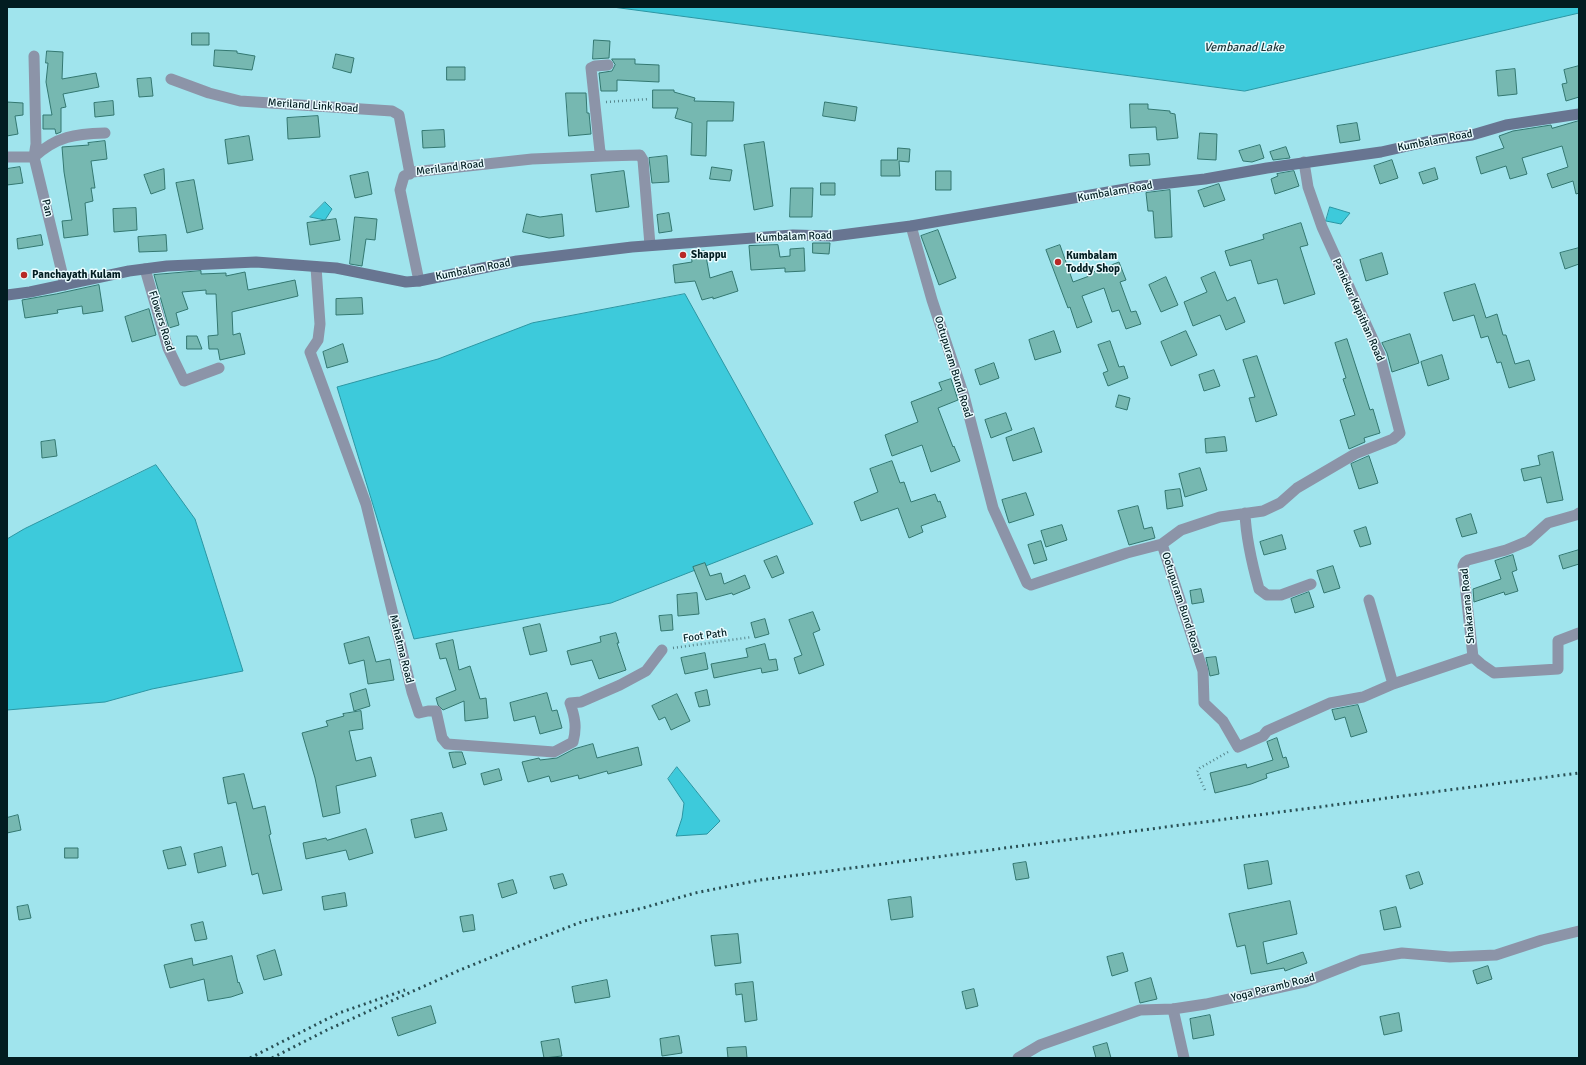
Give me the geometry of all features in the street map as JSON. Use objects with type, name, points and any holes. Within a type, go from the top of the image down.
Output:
[{"type":"main road","name":"Kumbalam Road","points":[[7,295],[167,266],[256,262],[336,268],[406,282],[419,281],[517,261],[650,245],[793,235],[833,236],[912,226],[1144,186],[1205,179],[1304,162],[1381,152],[1430,141],[1472,135],[1506,125],[1579,114]]},
{"type":"street","name":"Pan","points":[[34,56],[36,144],[34,157],[65,285]]},
{"type":"street","points":[[608,65],[594,66],[591,68],[600,152],[604,156],[640,155],[643,160],[650,245]]},
{"type":"street","name":"Meriland Link Road","points":[[171,79],[209,94],[240,101],[392,111],[400,115],[410,174]]},
{"type":"street","points":[[7,156],[34,157],[43,148],[60,139],[78,134],[105,133]]},
{"type":"street","name":"Meriland Road","points":[[419,281],[400,190],[404,176],[413,172],[532,158],[604,156]]},
{"type":"street","name":"Panicker Kapithan Road","points":[[1162,544],[1181,530],[1220,518],[1262,511],[1280,503],[1297,488],[1331,467],[1355,454],[1393,438],[1400,433],[1380,355],[1322,227],[1308,188],[1304,162]]},
{"type":"street","name":"Ootupuram Bund Road","points":[[912,226],[932,300],[964,396],[992,508],[1027,583],[1031,585],[1127,553],[1162,544],[1203,671],[1204,703],[1223,720],[1238,747]]},
{"type":"street","name":"Mahatma Road","points":[[316,267],[320,324],[318,340],[310,352],[366,504],[412,692],[419,713],[436,711],[442,738],[447,744],[554,752],[573,742],[576,718],[570,703],[581,702],[620,685],[646,670],[662,650]]},
{"type":"street","name":"Flowers Road","points":[[145,269],[168,348],[184,381],[219,368]]},
{"type":"street","points":[[1245,513],[1245,529],[1259,589],[1267,595],[1281,594],[1311,584]]},
{"type":"street","name":"Shakarana Road","points":[[1473,657],[1463,566],[1465,562],[1506,550],[1528,541],[1548,522],[1579,513]]},
{"type":"street","points":[[1369,600],[1392,684]]},
{"type":"street","points":[[1238,747],[1262,736],[1267,731],[1330,703],[1363,697],[1392,684],[1473,657],[1494,673],[1558,669],[1558,641],[1579,633]]},
{"type":"street","name":"Yoga Paramb Road","points":[[1018,1058],[1040,1045],[1140,1010],[1174,1009],[1305,982],[1361,960],[1402,953],[1450,957],[1496,955],[1542,940],[1579,931]]},
{"type":"street","points":[[1174,1009],[1184,1058]]},
{"type":"path","points":[[595,104],[649,99]]},
{"type":"path","name":"Foot Path","points":[[662,650],[752,637]]},
{"type":"path","points":[[1205,790],[1197,772],[1200,768],[1238,747]]},
{"type":"water","name":"Vembanad Lake","points":[[613,7],[1579,7],[1579,13],[1245,91]]},
{"type":"water","points":[[325,202],[332,209],[325,220],[310,217]]},
{"type":"water","points":[[1330,207],[1350,213],[1341,224],[1326,221]]},
{"type":"water","points":[[685,294],[813,524],[611,603],[414,639],[337,387],[438,359],[532,323]]},
{"type":"water","points":[[156,465],[195,519],[243,671],[152,689],[105,702],[7,710],[7,539],[24,529]]},
{"type":"water","points":[[677,767],[720,821],[707,834],[676,836],[682,818],[684,803],[668,779]]},
{"type":"building","points":[[192,33],[209,33],[209,45],[192,45]]},
{"type":"building","points":[[594,40],[610,41],[609,58],[593,59]]},
{"type":"building","points":[[215,50],[237,51],[237,53],[255,56],[252,70],[214,66]]},
{"type":"building","points":[[47,51],[63,52],[62,79],[96,73],[99,87],[63,94],[66,107],[61,108],[61,132],[56,134],[55,129],[43,129],[43,115],[52,115],[46,82],[48,63],[46,63]]},
{"type":"building","points":[[336,54],[354,58],[351,73],[333,68]]},
{"type":"building","points":[[612,59],[635,59],[635,64],[659,65],[659,82],[617,80],[617,91],[601,91],[599,73],[612,71],[615,65]]},
{"type":"building","points":[[1579,66],[1579,97],[1566,101],[1562,84],[1567,83],[1564,70]]},
{"type":"building","points":[[447,67],[465,67],[465,80],[447,80]]},
{"type":"building","points":[[1515,69],[1517,94],[1498,96],[1496,71]]},
{"type":"building","points":[[151,78],[153,96],[139,97],[137,79]]},
{"type":"building","points":[[653,90],[674,90],[674,92],[695,98],[694,101],[734,102],[733,121],[707,121],[706,156],[691,155],[692,123],[675,118],[678,108],[653,108]]},
{"type":"building","points":[[566,93],[586,93],[587,113],[589,113],[591,134],[569,136]]},
{"type":"building","points":[[113,101],[114,115],[95,117],[94,103]]},
{"type":"building","points":[[7,102],[23,103],[23,115],[15,116],[18,134],[7,136]]},
{"type":"building","points":[[825,102],[857,107],[855,121],[823,116]]},
{"type":"building","points":[[1130,104],[1148,104],[1148,109],[1170,111],[1170,113],[1175,114],[1178,138],[1157,140],[1156,127],[1131,128]]},
{"type":"building","points":[[318,116],[320,137],[288,139],[287,118]]},
{"type":"building","points":[[1579,121],[1579,193],[1576,194],[1573,181],[1552,188],[1547,174],[1568,167],[1562,146],[1522,158],[1527,174],[1510,179],[1506,166],[1481,174],[1476,157],[1504,148],[1499,136],[1513,131],[1551,125],[1552,128]]},
{"type":"building","points":[[1357,123],[1360,140],[1340,143],[1337,126]]},
{"type":"building","points":[[444,130],[445,147],[423,148],[422,131]]},
{"type":"building","points":[[1200,133],[1217,134],[1216,160],[1198,159]]},
{"type":"building","points":[[249,136],[253,160],[228,164],[225,140]]},
{"type":"building","points":[[105,141],[107,159],[91,161],[95,188],[91,188],[93,201],[85,203],[88,235],[64,238],[62,221],[72,220],[64,172],[62,147],[89,145],[88,143]]},
{"type":"building","points":[[764,142],[773,206],[754,210],[744,145]]},
{"type":"building","points":[[1260,145],[1264,158],[1252,162],[1243,161],[1239,151]]},
{"type":"building","points":[[1286,147],[1290,158],[1273,160],[1270,152]]},
{"type":"building","points":[[898,148],[910,149],[909,162],[899,161],[900,176],[881,176],[881,160],[897,160]]},
{"type":"building","points":[[1149,154],[1150,165],[1130,166],[1129,155]]},
{"type":"building","points":[[667,156],[669,182],[652,183],[649,158]]},
{"type":"building","points":[[1392,160],[1398,178],[1380,184],[1374,166]]},
{"type":"building","points":[[20,167],[23,183],[7,185],[7,169]]},
{"type":"building","points":[[712,167],[732,170],[730,181],[710,179]]},
{"type":"building","points":[[1435,168],[1438,179],[1423,184],[1419,173]]},
{"type":"building","points":[[164,169],[165,189],[151,194],[144,175]]},
{"type":"building","points":[[624,171],[629,207],[596,212],[591,175]]},
{"type":"building","points":[[936,171],[951,171],[951,190],[936,190]]},
{"type":"building","points":[[1294,171],[1299,186],[1275,194],[1271,179],[1278,176],[1277,174]]},
{"type":"building","points":[[368,172],[372,194],[355,198],[350,176]]},
{"type":"building","points":[[194,180],[203,229],[187,233],[176,183]]},
{"type":"building","points":[[821,183],[835,183],[835,195],[821,195]]},
{"type":"building","points":[[1219,184],[1225,200],[1204,207],[1198,191]]},
{"type":"building","points":[[791,188],[813,188],[812,217],[790,217]]},
{"type":"building","points":[[1170,190],[1172,237],[1155,238],[1153,211],[1148,211],[1146,193]]},
{"type":"building","points":[[136,208],[137,230],[114,232],[113,209]]},
{"type":"building","points":[[669,213],[672,231],[659,233],[657,215]]},
{"type":"building","points":[[527,214],[540,217],[562,214],[564,236],[549,238],[523,232]]},
{"type":"building","points":[[355,217],[377,219],[375,240],[366,239],[362,266],[350,264]]},
{"type":"building","points":[[336,219],[340,240],[310,245],[307,223]]},
{"type":"building","points":[[1301,223],[1308,245],[1300,247],[1315,294],[1284,304],[1277,279],[1258,284],[1251,260],[1230,266],[1225,251],[1264,239],[1263,235]]},
{"type":"building","points":[[938,230],[956,278],[939,285],[921,236]]},
{"type":"building","points":[[41,235],[43,245],[18,249],[17,239]]},
{"type":"building","points":[[166,235],[167,251],[139,252],[138,237]]},
{"type":"building","points":[[813,243],[830,243],[829,254],[813,253]]},
{"type":"building","points":[[778,245],[780,257],[790,256],[790,249],[804,248],[805,271],[785,272],[785,268],[751,270],[749,246]]},
{"type":"building","points":[[1060,245],[1073,282],[1119,262],[1126,280],[1120,282],[1131,312],[1136,311],[1141,324],[1126,329],[1119,310],[1112,312],[1104,288],[1082,296],[1092,322],[1077,328],[1070,307],[1068,308],[1046,250]]},
{"type":"building","points":[[1579,248],[1579,264],[1565,269],[1560,253]]},
{"type":"building","points":[[705,251],[710,278],[732,271],[738,291],[713,299],[713,297],[702,300],[695,281],[675,283],[673,265],[692,262],[691,253]]},
{"type":"building","points":[[1382,253],[1388,274],[1366,281],[1360,260]]},
{"type":"building","points":[[201,271],[201,274],[226,273],[226,276],[245,272],[248,290],[295,280],[298,296],[232,312],[233,335],[240,333],[245,354],[220,360],[218,349],[209,349],[208,336],[218,335],[216,294],[206,294],[206,290],[182,292],[188,309],[176,313],[179,325],[169,328],[154,275]]},
{"type":"building","points":[[1215,272],[1227,301],[1235,297],[1245,322],[1226,330],[1220,315],[1193,326],[1184,302],[1207,292],[1201,278]]},
{"type":"building","points":[[1166,277],[1178,305],[1161,312],[1149,285]]},
{"type":"building","points":[[1475,284],[1486,318],[1497,314],[1503,335],[1506,335],[1515,364],[1529,360],[1535,380],[1509,388],[1501,362],[1497,363],[1488,336],[1481,338],[1474,315],[1453,321],[1444,293]]},
{"type":"building","points":[[99,285],[103,311],[83,314],[82,306],[57,310],[58,313],[25,318],[22,300]]},
{"type":"building","points":[[362,298],[363,314],[336,315],[336,299]]},
{"type":"building","points":[[149,309],[156,335],[132,342],[125,317]]},
{"type":"building","points":[[1054,331],[1061,352],[1035,360],[1029,340]]},
{"type":"building","points":[[1186,331],[1197,355],[1171,366],[1161,342]]},
{"type":"building","points":[[1410,334],[1419,363],[1392,372],[1387,353],[1382,343]]},
{"type":"building","points":[[187,336],[197,336],[202,349],[187,349]]},
{"type":"building","points":[[1347,339],[1370,410],[1373,409],[1380,433],[1364,438],[1365,442],[1349,449],[1340,420],[1355,415],[1343,379],[1346,378],[1335,343]]},
{"type":"building","points":[[1110,341],[1119,367],[1124,366],[1128,378],[1108,386],[1103,373],[1108,371],[1098,345]]},
{"type":"building","points":[[343,344],[348,362],[327,368],[323,352]]},
{"type":"building","points":[[1442,355],[1449,379],[1428,386],[1421,362]]},
{"type":"building","points":[[1257,356],[1277,415],[1256,422],[1249,398],[1255,397],[1243,360]]},
{"type":"building","points":[[994,363],[999,378],[980,385],[975,370]]},
{"type":"building","points":[[1214,370],[1220,386],[1204,391],[1199,375]]},
{"type":"building","points":[[951,379],[958,400],[938,408],[960,461],[931,472],[922,445],[892,456],[885,435],[918,422],[911,402],[942,390],[939,383]]},
{"type":"building","points":[[1119,395],[1130,398],[1127,410],[1116,407]]},
{"type":"building","points":[[1006,413],[1012,430],[991,438],[985,420]]},
{"type":"building","points":[[1034,428],[1042,452],[1013,461],[1006,438]]},
{"type":"building","points":[[1225,437],[1227,451],[1206,453],[1205,439]]},
{"type":"building","points":[[55,440],[57,456],[42,458],[41,442]]},
{"type":"building","points":[[1553,452],[1563,500],[1547,503],[1541,477],[1524,481],[1521,469],[1540,465],[1538,456]]},
{"type":"building","points":[[1369,456],[1378,483],[1359,489],[1351,464]]},
{"type":"building","points":[[892,461],[900,483],[904,482],[911,502],[935,494],[938,502],[940,501],[946,517],[921,526],[923,532],[909,538],[898,508],[861,521],[854,502],[878,492],[870,469]]},
{"type":"building","points":[[1200,468],[1207,490],[1185,497],[1179,474]]},
{"type":"building","points":[[1180,489],[1183,506],[1167,509],[1165,491]]},
{"type":"building","points":[[1026,493],[1034,515],[1009,523],[1002,500]]},
{"type":"building","points":[[1138,506],[1144,529],[1152,527],[1155,538],[1129,545],[1118,511]]},
{"type":"building","points":[[1471,514],[1477,533],[1462,537],[1456,519]]},
{"type":"building","points":[[1062,525],[1067,540],[1046,547],[1041,531]]},
{"type":"building","points":[[1366,527],[1371,544],[1360,547],[1354,531]]},
{"type":"building","points":[[1282,535],[1286,549],[1264,555],[1260,542]]},
{"type":"building","points":[[1041,541],[1047,560],[1034,564],[1028,545]]},
{"type":"building","points":[[1579,550],[1579,564],[1563,569],[1559,556]]},
{"type":"building","points":[[1513,555],[1517,570],[1512,572],[1518,591],[1505,595],[1504,592],[1474,602],[1473,589],[1501,579],[1495,561]]},
{"type":"building","points":[[777,556],[784,573],[772,578],[764,561]]},
{"type":"building","points":[[705,563],[710,576],[721,573],[724,584],[745,575],[750,588],[733,595],[732,593],[706,600],[693,567]]},
{"type":"building","points":[[1333,566],[1340,588],[1324,593],[1317,571]]},
{"type":"building","points":[[1201,589],[1204,602],[1192,604],[1190,591]]},
{"type":"building","points":[[1309,592],[1314,607],[1295,613],[1291,599]]},
{"type":"building","points":[[697,593],[699,614],[678,616],[677,595]]},
{"type":"building","points":[[813,612],[820,630],[813,633],[824,665],[799,674],[794,658],[802,655],[789,620]]},
{"type":"building","points":[[672,615],[673,630],[661,631],[659,616]]},
{"type":"building","points":[[765,619],[769,634],[755,638],[751,623]]},
{"type":"building","points":[[540,624],[547,651],[530,655],[523,628]]},
{"type":"building","points":[[616,633],[619,643],[617,643],[626,670],[599,679],[592,660],[571,665],[567,651],[601,642],[600,637]]},
{"type":"building","points":[[369,637],[376,662],[390,659],[394,680],[368,684],[364,660],[349,664],[344,644]]},
{"type":"building","points":[[453,640],[459,670],[470,666],[480,699],[486,698],[488,718],[465,721],[464,701],[443,710],[438,705],[436,698],[456,690],[446,658],[440,659],[436,644]]},
{"type":"building","points":[[765,644],[769,660],[776,659],[778,670],[762,673],[761,668],[714,678],[711,664],[748,657],[746,649]]},
{"type":"building","points":[[705,653],[708,669],[685,674],[681,658]]},
{"type":"building","points":[[1216,657],[1219,674],[1210,676],[1206,658]]},
{"type":"building","points":[[366,689],[370,706],[354,711],[350,694]]},
{"type":"building","points":[[707,690],[710,705],[699,707],[695,693]]},
{"type":"building","points":[[547,693],[552,711],[557,710],[562,728],[540,734],[535,716],[514,721],[510,703]]},
{"type":"building","points":[[677,694],[690,721],[671,730],[665,717],[659,720],[652,706]]},
{"type":"building","points":[[1358,705],[1367,732],[1351,737],[1345,717],[1335,720],[1332,710]]},
{"type":"building","points":[[361,711],[363,729],[349,731],[356,761],[371,757],[376,776],[336,786],[340,813],[323,817],[315,778],[302,733],[328,726],[326,721],[344,716],[343,714]]},
{"type":"building","points":[[1277,738],[1283,758],[1286,757],[1289,767],[1266,774],[1267,778],[1251,784],[1215,793],[1210,773],[1246,764],[1247,768],[1273,760],[1267,742]]},
{"type":"building","points":[[593,744],[597,758],[638,747],[642,765],[608,774],[607,771],[579,779],[578,775],[551,782],[549,776],[528,782],[522,762],[539,758],[540,760],[557,758],[574,749]]},
{"type":"building","points":[[462,752],[466,764],[453,768],[449,753]]},
{"type":"building","points":[[499,769],[502,780],[484,785],[481,774]]},
{"type":"building","points":[[244,774],[253,809],[265,806],[271,834],[269,835],[282,890],[263,894],[258,873],[252,875],[236,802],[228,804],[223,778]]},
{"type":"building","points":[[442,813],[447,830],[415,838],[411,820]]},
{"type":"building","points":[[18,815],[21,830],[7,833],[7,818]]},
{"type":"building","points":[[366,829],[373,853],[349,860],[346,850],[306,859],[303,843],[326,838],[327,840]]},
{"type":"building","points":[[181,847],[186,865],[168,869],[163,851]]},
{"type":"building","points":[[222,847],[226,866],[198,873],[194,854]]},
{"type":"building","points":[[65,848],[78,848],[78,858],[65,858]]},
{"type":"building","points":[[1268,861],[1272,884],[1248,889],[1244,865]]},
{"type":"building","points":[[1026,862],[1029,878],[1016,880],[1013,864]]},
{"type":"building","points":[[1419,872],[1423,884],[1410,889],[1406,876]]},
{"type":"building","points":[[563,874],[567,885],[554,889],[550,877]]},
{"type":"building","points":[[513,880],[517,893],[502,898],[498,884]]},
{"type":"building","points":[[345,893],[347,906],[324,910],[322,897]]},
{"type":"building","points":[[911,897],[913,917],[891,920],[888,900]]},
{"type":"building","points":[[1290,901],[1297,934],[1263,942],[1267,964],[1303,952],[1307,963],[1285,971],[1284,968],[1251,974],[1245,945],[1237,947],[1229,914]]},
{"type":"building","points":[[28,905],[31,918],[19,920],[17,907]]},
{"type":"building","points":[[1396,907],[1401,927],[1384,930],[1380,911]]},
{"type":"building","points":[[473,915],[475,930],[463,932],[460,917]]},
{"type":"building","points":[[203,922],[207,939],[195,941],[191,925]]},
{"type":"building","points":[[738,934],[741,963],[715,966],[711,936]]},
{"type":"building","points":[[275,950],[282,975],[264,980],[257,956]]},
{"type":"building","points":[[1123,953],[1128,971],[1112,976],[1107,957]]},
{"type":"building","points":[[232,956],[238,983],[239,982],[243,993],[231,997],[208,1001],[204,979],[170,988],[164,965],[192,958],[193,965]]},
{"type":"building","points":[[1488,966],[1492,979],[1477,984],[1473,971]]},
{"type":"building","points":[[1151,978],[1157,999],[1140,1003],[1135,983]]},
{"type":"building","points":[[607,980],[610,997],[575,1003],[572,987]]},
{"type":"building","points":[[753,982],[757,1020],[745,1022],[742,994],[736,995],[735,984]]},
{"type":"building","points":[[974,989],[978,1006],[966,1009],[962,992]]},
{"type":"building","points":[[431,1006],[436,1023],[398,1036],[392,1018]]},
{"type":"building","points":[[1399,1013],[1402,1031],[1384,1035],[1380,1017]]},
{"type":"building","points":[[1210,1015],[1214,1035],[1193,1039],[1190,1019]]},
{"type":"building","points":[[679,1036],[682,1053],[662,1056],[660,1039]]},
{"type":"building","points":[[559,1039],[562,1056],[544,1058],[541,1042]]},
{"type":"building","points":[[1107,1043],[1111,1058],[1096,1058],[1093,1047]]},
{"type":"building","points":[[746,1047],[747,1058],[728,1058],[727,1048]]},
{"type":"railway","points":[[272,1058],[327,1030],[460,970],[519,946],[584,921],[643,908],[695,893],[760,880],[1579,773]]},
{"type":"railway","points":[[250,1058],[339,1013],[405,990]]},
{"type":"place","name":"Shappu","points":[[683,255]]},
{"type":"place","name":"Kumbalam Toddy Shop","points":[[1058,262]]},
{"type":"place","name":"Panchayath Kulam","points":[[24,275]]}]
